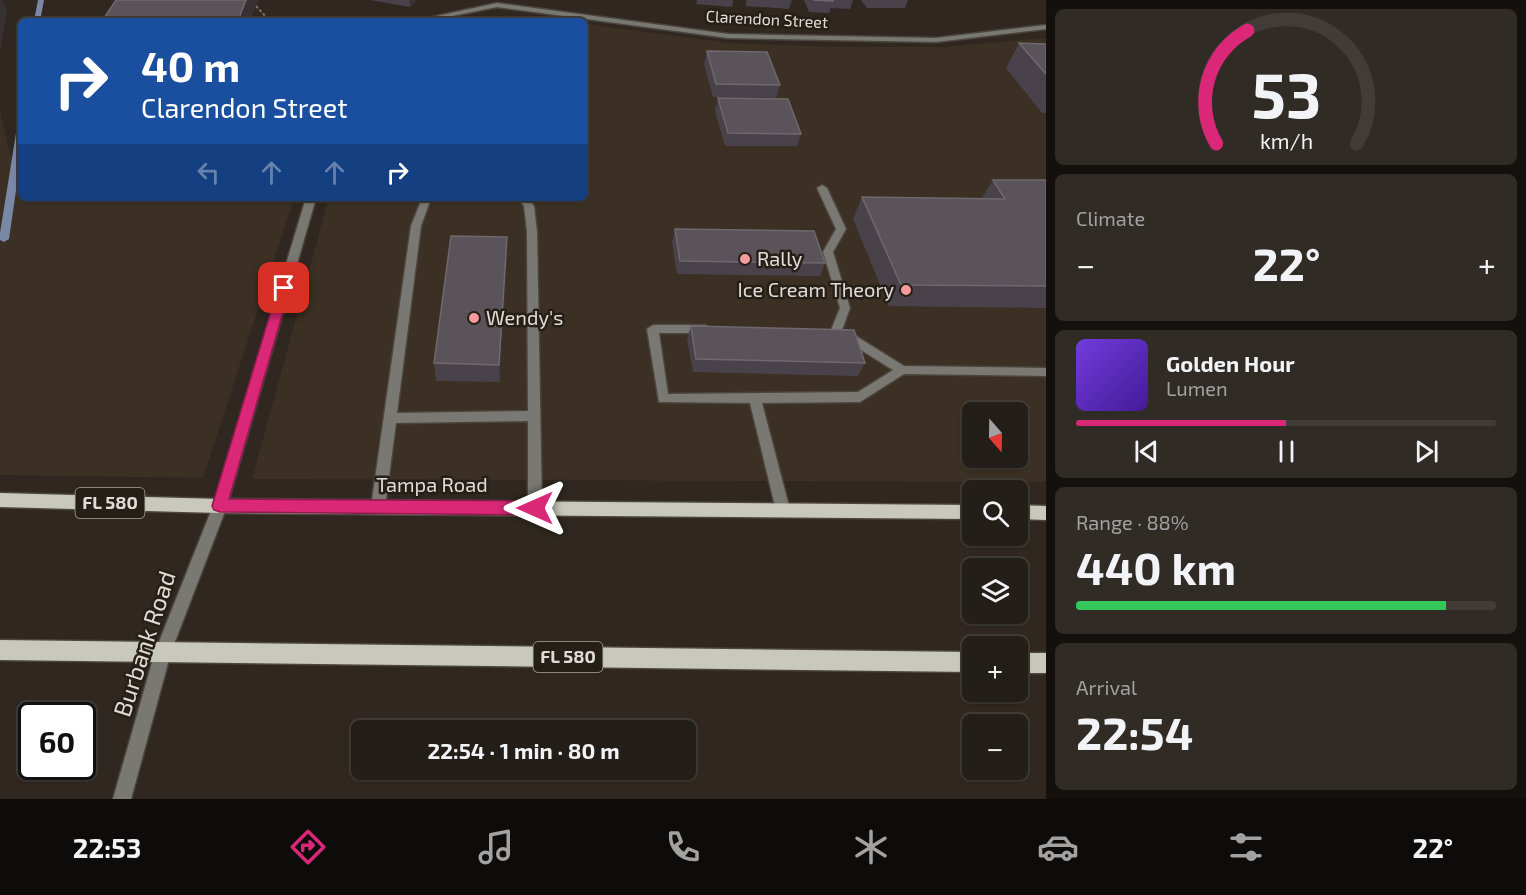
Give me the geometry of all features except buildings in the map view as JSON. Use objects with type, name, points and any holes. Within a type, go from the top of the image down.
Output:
[{"type":"main road","name":"Tampa Road","points":[[0,500],[220,506],[962,512]]},
{"type":"main road","points":[[1028,512],[1046,513]]},
{"type":"main road","name":"FL 580","points":[[0,650],[962,662]]},
{"type":"main road","points":[[1028,663],[1046,663]]},
{"type":"street","name":"Clarendon Street","points":[[430,18],[497,3],[728,36],[936,40],[1046,27]]},
{"type":"street","points":[[822,188],[841,230],[828,252],[845,308],[831,330],[902,370],[1046,372]]},
{"type":"street","points":[[220,506],[310,201]]},
{"type":"street","points":[[378,507],[416,226],[426,201]]},
{"type":"street","points":[[525,201],[529,206],[532,232],[535,508]]},
{"type":"street","points":[[722,329],[653,328],[663,399],[860,397],[902,370]]},
{"type":"street","points":[[755,398],[783,510]]},
{"type":"street","points":[[390,418],[534,416]]},
{"type":"street","name":"Burbank Road","points":[[122,799],[164,652],[220,506]]},
{"type":"path","points":[[256,6],[267,18]]},
{"type":"shaded area","points":[[588,24],[728,43],[837,47],[942,47],[1046,38],[1046,482],[1028,482],[1028,480],[252,479],[328,201],[588,201]]},
{"type":"shaded area","points":[[0,110],[10,155],[18,156],[18,201],[293,201],[203,478],[0,475]]},
{"type":"waterway","points":[[38,18],[41,0]]},
{"type":"waterway","points":[[4,239],[18,147]]},
{"type":"place","name":"Rally","points":[[745,259]]},
{"type":"place","name":"Ice Cream Theory","points":[[906,290]]},
{"type":"place","name":"Wendy's","points":[[474,318]]},
{"type":"route","points":[[284,288],[220,506],[535,508]]}]
